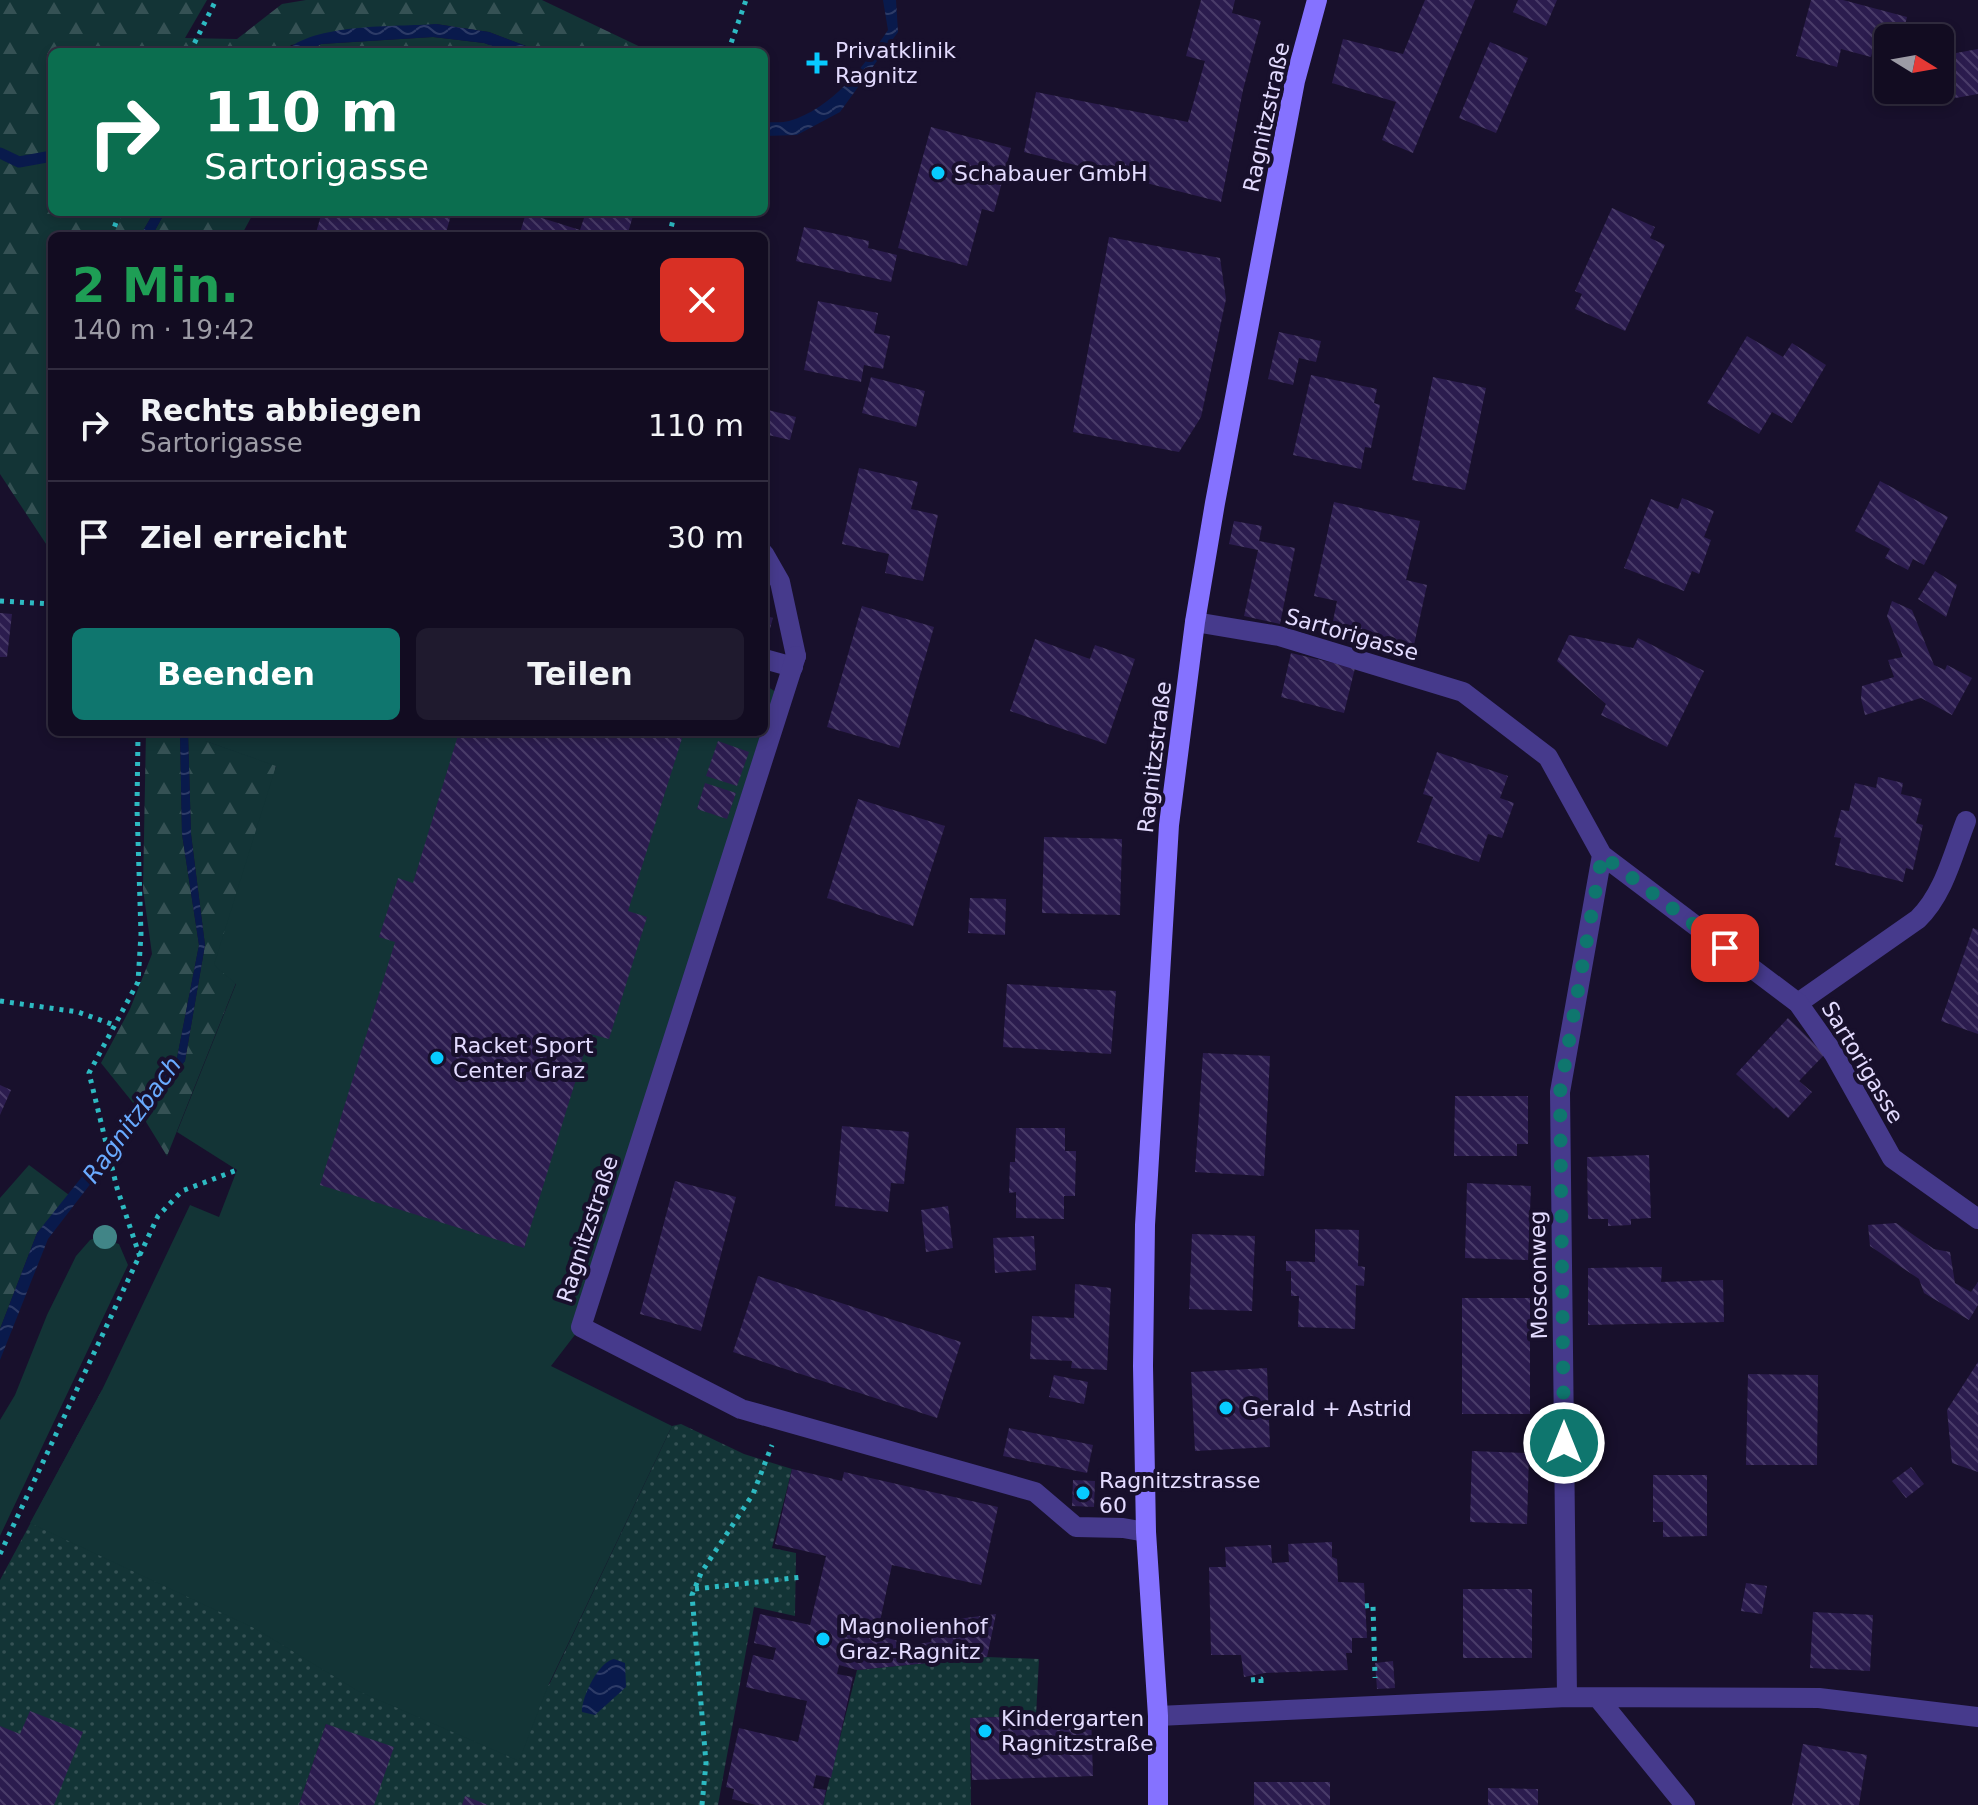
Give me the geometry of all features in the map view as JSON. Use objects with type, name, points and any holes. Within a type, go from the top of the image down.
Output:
[{"type":"main road","name":"Ragnitzstraße","points":[[1158,1805],[1158,1716],[1146,1532],[1143,1366],[1145,1225],[1169,825],[1195,622],[1295,81],[1317,0]]},
{"type":"street","points":[[768,561],[780,582],[794,661],[768,659]]},
{"type":"street","name":"Sartorigasse","points":[[1195,622],[1279,636],[1463,692],[1548,757],[1602,855],[1798,1003],[1834,1054],[1892,1158],[1978,1219]]},
{"type":"street","name":"Ragnitzstraße","points":[[794,661],[581,1327],[741,1409],[1035,1492],[1076,1527],[1146,1532]]},
{"type":"street","points":[[1798,1003],[1928,910],[1966,821]]},
{"type":"street","name":"Mosconweg","points":[[1567,1697],[1560,1092],[1602,855]]},
{"type":"street","points":[[1158,1716],[1567,1697],[1819,1698],[1978,1717]]},
{"type":"street","points":[[1598,1698],[1685,1805]]},
{"type":"path","points":[[192,48],[216,0]]},
{"type":"path","points":[[729,48],[746,0]]},
{"type":"path","points":[[0,601],[48,604]]},
{"type":"path","points":[[138,736],[141,934],[138,982],[89,1073],[117,1188],[140,1257]]},
{"type":"path","points":[[0,1001],[78,1012],[114,1025]]},
{"type":"path","points":[[0,1554],[158,1216],[182,1191],[237,1170]]},
{"type":"path","points":[[702,1805],[706,1763],[692,1595],[701,1573],[753,1494],[775,1437]]},
{"type":"path","points":[[695,1589],[802,1577]]},
{"type":"path","points":[[1365,1606],[1373,1605],[1375,1683],[1371,1682]]},
{"type":"path","points":[[1251,1680],[1261,1679]]},
{"type":"green space","points":[[0,0],[207,0],[185,38],[237,39],[282,4],[306,0],[542,0],[643,48],[531,48],[489,32],[436,24],[291,45],[288,48],[48,48],[48,216],[152,216],[142,232],[48,232],[48,547],[0,474]]},
{"type":"green space","points":[[433,37],[484,43],[498,48],[314,48],[321,44]]},
{"type":"green space","points":[[163,216],[252,216],[243,232],[154,232]]},
{"type":"green space","points":[[768,687],[783,697],[581,1327],[551,1366],[672,1426],[548,1686],[519,1761],[358,1691],[256,1629],[30,1523],[102,1390],[190,1205],[219,1217],[237,1170],[177,1132],[236,984],[214,965],[276,766],[205,741],[206,736],[768,736]]},
{"type":"green space","points":[[146,736],[180,736],[182,834],[199,945],[177,1058],[138,1109],[101,1063],[130,1009],[152,954],[143,889]]},
{"type":"green space","points":[[188,736],[206,736],[206,741],[276,765],[236,983],[167,1156],[143,1117],[185,1061],[205,945],[191,834]]},
{"type":"green space","points":[[29,1165],[69,1195],[37,1233],[0,1329],[0,1198]]},
{"type":"green space","points":[[97,1237],[119,1244],[128,1265],[0,1536],[0,1420],[15,1395],[47,1315],[76,1256],[90,1240]]},
{"type":"green space","points":[[102,1390],[549,1685],[672,1426],[681,1424],[744,1454],[792,1469],[772,1548],[796,1553],[795,1616],[754,1607],[718,1805],[374,1805],[326,1724],[299,1805],[0,1805],[0,1580]]},
{"type":"green space","points":[[987,1657],[1039,1659],[1036,1716],[970,1718],[971,1805],[823,1805],[857,1670]]},
{"type":"water","points":[[883,0],[896,0],[898,32],[840,112],[797,135],[768,136],[768,122],[786,122],[805,115],[833,96],[868,58],[888,30]]},
{"type":"water","points":[[436,24],[489,32],[531,48],[498,48],[484,43],[433,37],[291,48],[314,36],[334,31]]},
{"type":"water","points":[[152,216],[163,216],[154,232],[142,232]]},
{"type":"water","name":"Ragnitzbach","points":[[180,736],[188,736],[191,834],[205,945],[185,1061],[48,1239],[0,1360],[0,1329],[37,1233],[177,1058],[199,945],[182,834]]},
{"type":"water","points":[[614,1659],[625,1663],[626,1687],[595,1715],[582,1712],[592,1681],[608,1661]]},
{"type":"building","points":[[1201,0],[1235,0],[1232,13],[1261,21],[1243,90],[1221,202],[1024,152],[1036,92],[1188,122],[1205,61],[1186,56]]},
{"type":"building","points":[[1425,0],[1475,0],[1413,153],[1382,140],[1396,102],[1332,83],[1343,39],[1403,54]]},
{"type":"building","points":[[1518,0],[1557,0],[1546,26],[1513,12]]},
{"type":"building","points":[[1811,0],[1843,0],[1907,17],[1905,24],[1874,24],[1871,57],[1841,49],[1837,67],[1796,56]]},
{"type":"building","points":[[1490,42],[1528,58],[1496,133],[1459,118]]},
{"type":"building","points":[[1978,49],[1978,94],[1954,98],[1954,53]]},
{"type":"building","points":[[931,127],[1011,148],[994,212],[982,209],[967,266],[898,248]]},
{"type":"building","points":[[1612,208],[1655,227],[1650,238],[1665,245],[1625,331],[1575,309],[1582,294],[1575,291]]},
{"type":"building","points":[[321,216],[451,216],[446,232],[316,232]]},
{"type":"building","points":[[525,216],[536,216],[580,230],[585,216],[633,216],[628,232],[520,232]]},
{"type":"building","points":[[804,227],[869,241],[868,248],[897,255],[891,282],[796,261]]},
{"type":"building","points":[[1109,237],[1220,258],[1226,299],[1201,417],[1179,452],[1073,432]]},
{"type":"building","points":[[818,301],[878,313],[874,333],[890,336],[883,369],[864,365],[861,382],[804,370]]},
{"type":"building","points":[[1279,332],[1321,341],[1316,362],[1299,358],[1293,385],[1268,379]]},
{"type":"building","points":[[1747,336],[1783,357],[1792,343],[1826,365],[1792,423],[1772,412],[1759,434],[1707,403]]},
{"type":"building","points":[[1311,375],[1377,389],[1374,403],[1380,405],[1371,448],[1365,447],[1361,469],[1293,455]]},
{"type":"building","points":[[871,377],[925,391],[916,427],[862,413]]},
{"type":"building","points":[[1433,377],[1486,388],[1465,490],[1412,480]]},
{"type":"building","points":[[768,410],[796,417],[790,440],[768,435]]},
{"type":"building","points":[[859,468],[918,482],[911,509],[938,515],[923,581],[885,573],[889,554],[842,544]]},
{"type":"building","points":[[1880,481],[1948,517],[1924,565],[1913,559],[1908,570],[1885,558],[1890,549],[1855,531]]},
{"type":"building","points":[[1682,498],[1714,511],[1704,537],[1711,540],[1699,574],[1692,571],[1684,591],[1624,568],[1651,499],[1678,509]]},
{"type":"building","points":[[1334,502],[1420,521],[1406,580],[1427,585],[1412,654],[1330,636],[1337,601],[1314,596]]},
{"type":"building","points":[[1234,521],[1262,526],[1259,541],[1295,548],[1280,624],[1244,616],[1258,550],[1229,544]]},
{"type":"building","points":[[1935,571],[1957,585],[1946,617],[1918,599]]},
{"type":"building","points":[[1892,601],[1912,610],[1934,665],[1945,670],[1947,665],[1972,678],[1952,715],[1921,698],[1865,715],[1862,686],[1894,677],[1888,660],[1903,657],[1887,616]]},
{"type":"building","points":[[862,606],[934,627],[899,748],[827,727]]},
{"type":"building","points":[[0,613],[12,614],[7,657],[0,657]]},
{"type":"building","points":[[768,616],[773,618],[768,632]]},
{"type":"building","points":[[1569,635],[1633,648],[1638,638],[1704,671],[1667,747],[1601,715],[1606,704],[1557,661]]},
{"type":"building","points":[[1035,639],[1090,659],[1095,645],[1135,659],[1106,744],[1010,711]]},
{"type":"building","points":[[1291,653],[1355,668],[1344,713],[1281,697]]},
{"type":"building","name":"Racket Sport Center Graz","points":[[458,736],[683,736],[628,911],[647,917],[609,1039],[590,1034],[524,1248],[320,1185],[395,942],[379,937],[398,878],[413,883]]},
{"type":"building","points":[[718,741],[749,752],[737,786],[706,776]]},
{"type":"building","points":[[1437,752],[1508,776],[1500,798],[1514,803],[1502,838],[1488,834],[1479,862],[1417,842],[1433,797],[1423,794]]},
{"type":"building","points":[[1878,777],[1903,783],[1901,794],[1922,799],[1916,823],[1923,825],[1913,870],[1906,868],[1903,882],[1835,865],[1841,838],[1834,837],[1841,810],[1849,811],[1855,783],[1876,788]]},
{"type":"building","points":[[705,783],[736,793],[727,819],[697,809]]},
{"type":"building","points":[[858,799],[945,826],[913,926],[827,898]]},
{"type":"building","points":[[1044,837],[1122,839],[1120,915],[1042,913]]},
{"type":"building","points":[[970,898],[1006,899],[1005,935],[968,933]]},
{"type":"building","points":[[1973,928],[1978,930],[1978,1034],[1941,1021]]},
{"type":"building","points":[[1007,984],[1116,991],[1111,1054],[1003,1047]]},
{"type":"building","points":[[1788,1018],[1825,1054],[1799,1081],[1812,1092],[1788,1118],[1736,1074]]},
{"type":"building","points":[[1203,1053],[1270,1056],[1264,1176],[1195,1172]]},
{"type":"building","points":[[0,1085],[11,1090],[0,1115]]},
{"type":"building","points":[[1455,1096],[1528,1096],[1528,1144],[1517,1144],[1517,1156],[1454,1156]]},
{"type":"building","points":[[842,1126],[909,1132],[904,1184],[891,1183],[888,1212],[835,1206]]},
{"type":"building","points":[[1016,1128],[1065,1128],[1065,1151],[1076,1151],[1075,1196],[1064,1196],[1064,1219],[1016,1218],[1016,1192],[1009,1193],[1010,1162],[1015,1162]]},
{"type":"building","points":[[1649,1155],[1651,1218],[1631,1219],[1631,1225],[1608,1226],[1608,1219],[1588,1219],[1587,1157]]},
{"type":"building","points":[[675,1181],[736,1197],[701,1331],[640,1314]]},
{"type":"building","points":[[1467,1183],[1531,1186],[1528,1260],[1465,1258]]},
{"type":"building","points":[[948,1206],[953,1248],[926,1252],[921,1210]]},
{"type":"building","points":[[1896,1223],[1934,1249],[1950,1252],[1955,1283],[1971,1292],[1978,1282],[1978,1305],[1969,1320],[1924,1293],[1919,1279],[1870,1246],[1868,1225]]},
{"type":"building","points":[[1315,1229],[1359,1230],[1358,1266],[1365,1267],[1364,1286],[1356,1285],[1355,1329],[1298,1327],[1299,1296],[1291,1296],[1291,1271],[1286,1271],[1286,1261],[1315,1262]]},
{"type":"building","points":[[1192,1234],[1255,1236],[1252,1311],[1189,1309]]},
{"type":"building","points":[[1034,1236],[1036,1270],[995,1273],[993,1238]]},
{"type":"building","points":[[1662,1267],[1661,1282],[1723,1280],[1724,1322],[1588,1325],[1588,1268]]},
{"type":"building","points":[[758,1276],[961,1342],[937,1418],[733,1352]]},
{"type":"building","points":[[1075,1284],[1111,1288],[1107,1370],[1071,1368],[1072,1361],[1030,1359],[1032,1316],[1074,1318]]},
{"type":"building","points":[[1462,1298],[1530,1298],[1530,1414],[1462,1414]]},
{"type":"building","points":[[1978,1362],[1978,1472],[1952,1463],[1947,1410]]},
{"type":"building","points":[[1267,1368],[1270,1447],[1195,1451],[1191,1372]]},
{"type":"building","points":[[1748,1374],[1818,1375],[1817,1465],[1746,1465]]},
{"type":"building","points":[[1054,1375],[1088,1382],[1084,1404],[1049,1397]]},
{"type":"building","points":[[1009,1428],[1093,1445],[1087,1473],[1003,1456]]},
{"type":"building","points":[[1472,1451],[1529,1453],[1527,1524],[1470,1522]]},
{"type":"building","points":[[1911,1467],[1924,1484],[1906,1498],[1892,1481]]},
{"type":"building","name":"Magnolienhof Graz-Ragnitz","points":[[792,1469],[842,1481],[844,1472],[998,1507],[981,1585],[892,1565],[877,1635],[912,1645],[931,1642],[935,1622],[996,1614],[987,1657],[857,1670],[839,1665],[837,1674],[853,1677],[831,1778],[816,1775],[813,1788],[826,1790],[823,1805],[756,1805],[732,1799],[734,1789],[726,1787],[739,1728],[798,1742],[807,1701],[746,1687],[753,1655],[773,1660],[776,1648],[754,1643],[760,1614],[810,1625],[826,1556],[775,1544]]},
{"type":"building","points":[[1653,1475],[1707,1475],[1707,1536],[1663,1537],[1663,1522],[1653,1522]]},
{"type":"building","name":"Ragnitzstrasse 60","points":[[1073,1480],[1095,1481],[1094,1507],[1072,1506]]},
{"type":"building","points":[[1332,1542],[1332,1557],[1337,1559],[1338,1582],[1364,1583],[1367,1638],[1352,1638],[1352,1653],[1346,1653],[1348,1670],[1265,1673],[1244,1677],[1241,1655],[1211,1655],[1209,1567],[1226,1567],[1225,1547],[1271,1545],[1272,1563],[1289,1562],[1288,1544]]},
{"type":"building","points":[[1746,1583],[1767,1586],[1762,1614],[1741,1611]]},
{"type":"building","points":[[1463,1589],[1532,1589],[1532,1658],[1463,1658]]},
{"type":"building","points":[[1813,1612],[1873,1615],[1870,1671],[1810,1668]]},
{"type":"building","points":[[1393,1661],[1395,1688],[1377,1689],[1375,1663]]},
{"type":"building","points":[[30,1711],[83,1732],[54,1805],[0,1805],[0,1726],[20,1734]]},
{"type":"building","points":[[1091,1714],[1093,1776],[972,1780],[970,1718]]},
{"type":"building","points":[[326,1724],[394,1747],[374,1805],[299,1805]]},
{"type":"building","points":[[1803,1744],[1867,1755],[1859,1805],[1792,1805]]},
{"type":"building","points":[[1254,1782],[1330,1782],[1330,1805],[1254,1805]]},
{"type":"building","points":[[1488,1788],[1538,1789],[1538,1805],[1488,1805]]},
{"type":"building","points":[[465,1796],[488,1805],[462,1805]]},
{"type":"waterway","points":[[0,153],[19,162],[48,157]]},
{"type":"place","name":"Privatklinik Ragnitz","points":[[817,63]]},
{"type":"place","name":"Schabauer GmbH","points":[[938,173]]},
{"type":"place","name":"Racket Sport Center Graz","points":[[437,1058]]},
{"type":"place","name":"Gerald + Astrid","points":[[1226,1408]]},
{"type":"place","name":"Ragnitzstrasse 60","points":[[1083,1493]]},
{"type":"place","name":"Magnolienhof Graz-Ragnitz","points":[[823,1639]]},
{"type":"place","name":"Kindergarten Ragnitzstraße","points":[[985,1731]]},
{"type":"route","points":[[1564,1443],[1560,1092],[1602,855],[1725,948]]}]
